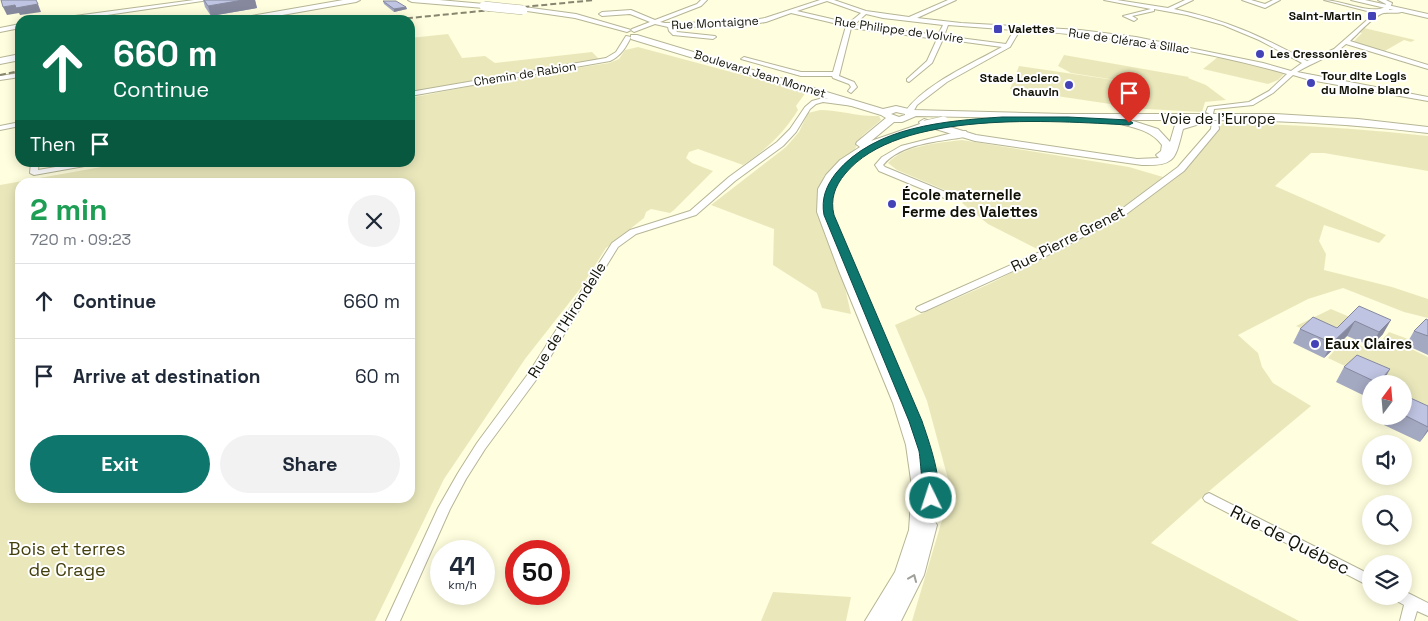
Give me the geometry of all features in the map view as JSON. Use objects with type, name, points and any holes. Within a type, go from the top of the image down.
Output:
[{"type":"main road","points":[[258,15],[339,0]]},
{"type":"main road","points":[[261,15],[356,0]]},
{"type":"main road","name":"Boulevard Jean Monnet","points":[[412,0],[525,10],[574,18],[631,33],[825,97],[902,113]]},
{"type":"main road","points":[[434,0],[487,6]]},
{"type":"main road","points":[[1355,0],[1428,16]]},
{"type":"main road","points":[[631,33],[902,113],[928,123],[1066,118],[1275,117],[1358,122],[1428,131]]},
{"type":"main road","points":[[0,62],[15,59]]},
{"type":"main road","points":[[902,113],[918,120],[954,130],[1126,162],[1148,162],[1162,160],[1171,156],[1180,127],[1193,122],[1280,119]]},
{"type":"main road","points":[[848,160],[859,150],[862,142],[902,113]]},
{"type":"main road","points":[[954,130],[1135,160],[1158,157],[1166,152],[1166,142],[1162,137],[1141,126],[1120,121],[1066,118]]},
{"type":"main road","name":"Voie de l'Europe","points":[[875,621],[887,605],[915,544],[921,522],[922,494],[916,447],[905,415],[851,286],[822,207],[827,183],[848,160],[878,141],[928,123],[954,130],[1002,120],[1066,118],[1280,119],[1362,124],[1428,131]]},
{"type":"main road","name":"Voie de l'Europe","points":[[890,621],[913,579],[924,547],[928,524],[930,482],[925,450],[916,421],[829,215],[827,206],[832,184],[837,176],[853,161],[879,144],[928,123]]},
{"type":"street","points":[[160,0],[170,4]]},
{"type":"street","points":[[94,15],[183,1],[206,0]]},
{"type":"street","points":[[631,12],[654,22],[690,9],[699,5],[704,0]]},
{"type":"street","name":"Rue Montaigne","points":[[631,33],[654,22],[662,25],[748,24],[827,0]]},
{"type":"street","name":"Rue de Clérac à Sillac","points":[[827,0],[865,12],[946,24],[1080,32],[1130,38],[1263,65],[1310,78],[1428,99]]},
{"type":"street","points":[[909,19],[953,0]]},
{"type":"street","points":[[1107,0],[1158,8],[1213,20],[1246,31],[1307,63]]},
{"type":"street","points":[[1168,10],[1190,0]]},
{"type":"street","points":[[1245,0],[1263,7],[1277,0]]},
{"type":"street","points":[[1326,0],[1378,13],[1400,11]]},
{"type":"street","points":[[1210,112],[1210,108],[1213,107],[1250,104],[1271,92],[1292,73],[1307,63],[1336,50],[1378,13],[1388,8],[1389,3],[1381,0]]},
{"type":"street","points":[[1134,19],[1126,16],[1158,8]]},
{"type":"street","points":[[672,9],[690,9]]},
{"type":"street","points":[[602,14],[643,11]]},
{"type":"street","name":"Rue Philippe de Volvire","points":[[792,12],[849,25],[1008,46]]},
{"type":"street","points":[[851,92],[854,87],[852,83],[835,77],[849,25],[865,12]]},
{"type":"street","points":[[909,80],[930,62],[946,24]]},
{"type":"street","points":[[671,25],[672,31],[675,34],[713,37]]},
{"type":"street","points":[[0,30],[15,27]]},
{"type":"street","points":[[902,113],[945,81],[1008,46],[1018,29]]},
{"type":"street","name":"Chemin de Rabion","points":[[415,93],[608,60],[615,58],[631,33]]},
{"type":"street","points":[[1346,42],[1428,67]]},
{"type":"street","points":[[744,58],[800,74],[836,74]]},
{"type":"street","points":[[0,78],[15,76]]},
{"type":"street","name":"Rue de l'Hirondelle","points":[[393,621],[444,508],[462,476],[481,446],[532,376],[615,245],[634,232],[693,213],[732,178],[780,144],[793,130],[807,108],[825,97]]},
{"type":"street","name":"Rue Pierre Grenet","points":[[921,309],[1043,254],[1122,214],[1181,169],[1215,129],[1215,122]]},
{"type":"street","points":[[0,128],[15,125]]},
{"type":"street","points":[[952,198],[882,169],[879,165],[886,156],[914,145],[942,138],[954,130]]},
{"type":"street","points":[[35,167],[34,173],[72,167]]},
{"type":"street","name":"Rue de Québec","points":[[1209,498],[1362,577]]},
{"type":"street","points":[[1412,602],[1428,610]]},
{"type":"street","points":[[1406,605],[1407,621]]},
{"type":"green space","points":[[1364,28],[1415,40],[1411,42],[1404,40],[1383,52],[1354,41],[1362,33],[1359,32]]},
{"type":"green space","points":[[448,34],[462,58],[485,56],[495,63],[592,52],[600,60],[504,74],[415,92],[415,37]]},
{"type":"green space","name":"Bois et terres de Crage","points":[[638,47],[806,92],[796,106],[798,110],[780,134],[767,147],[743,165],[698,149],[689,152],[686,158],[692,163],[713,171],[670,213],[651,209],[646,212],[644,218],[606,248],[580,289],[525,359],[444,479],[375,621],[0,621],[0,185],[15,182],[15,503],[415,503],[415,178],[39,178],[101,167],[415,167],[415,97],[516,77],[609,63],[619,59],[625,50]]},
{"type":"green space","points":[[1064,55],[1189,77],[1206,85],[1226,100],[1205,102],[1202,112],[1128,108],[1129,82],[1071,73],[1058,66]]},
{"type":"green space","points":[[1219,56],[1286,72],[1278,80],[1268,84],[1203,69]]},
{"type":"green space","name":"Stade Leclerc Chauvin","points":[[1019,66],[1128,82],[1124,106],[1010,89]]},
{"type":"green space","points":[[820,110],[879,116],[881,120],[862,136],[855,149],[824,176],[818,193],[851,314],[822,308],[817,293],[773,265],[774,229],[711,205],[786,147],[799,132],[808,113]]},
{"type":"green space","points":[[1221,123],[1325,127],[1428,136],[1428,171],[1324,153],[1311,153],[1275,186],[1386,235],[1379,243],[1324,225],[1319,241],[1326,254],[1324,270],[1392,287],[1428,299],[1428,318],[1404,312],[1343,288],[1308,299],[1238,335],[1258,353],[1262,367],[1273,383],[1311,406],[1208,492],[1151,543],[1299,621],[912,621],[951,490],[927,401],[895,325],[987,285],[1125,216],[1176,178],[1218,132]]},
{"type":"green space","points":[[962,140],[1129,167],[1163,177],[1119,210],[1039,250],[988,224],[962,203],[966,199],[897,170],[888,163],[903,152],[912,149]]},
{"type":"green space","points":[[1331,309],[1352,318],[1336,334],[1372,351],[1389,332],[1408,339],[1403,345],[1428,357],[1428,425],[1412,417],[1412,375],[1364,375],[1328,358],[1339,345],[1296,326]]},
{"type":"green space","points":[[773,592],[851,597],[846,621],[761,621]]},
{"type":"building","points":[[1,0],[36,0],[38,4],[16,8],[15,5],[3,7]]},
{"type":"building","points":[[204,0],[243,0],[208,6]]},
{"type":"building","points":[[383,1],[396,1],[406,7],[394,9]]},
{"type":"building","points":[[1359,306],[1391,320],[1379,332],[1355,321],[1332,343],[1300,329],[1313,317],[1337,328]]},
{"type":"building","points":[[1426,319],[1428,320],[1428,336],[1414,331]]},
{"type":"building","points":[[1357,355],[1390,369],[1385,375],[1362,375],[1344,367]]},
{"type":"building","points":[[1412,399],[1428,406],[1428,427],[1412,419]]},
{"type":"railway","points":[[415,17],[595,0]]},
{"type":"railway","points":[[0,75],[15,72]]},
{"type":"place","name":"Saint-Martin","points":[[1372,16]]},
{"type":"place","name":"Valettes","points":[[998,29]]},
{"type":"place","name":"Les Cressonières","points":[[1260,54]]},
{"type":"place","name":"Tour dite Logis du Moine blanc","points":[[1311,83]]},
{"type":"place","name":"Stade Leclerc Chauvin","points":[[1069,85]]},
{"type":"place","name":"École maternelle Ferme des Valettes","points":[[892,204]]},
{"type":"place","name":"Eaux Claires","points":[[1315,344]]},
{"type":"route","points":[[931,498],[925,450],[916,421],[829,215],[827,206],[828,195],[832,184],[848,165],[879,144],[910,132],[929,128],[962,122],[1002,120],[1068,119],[1129,123]]}]
